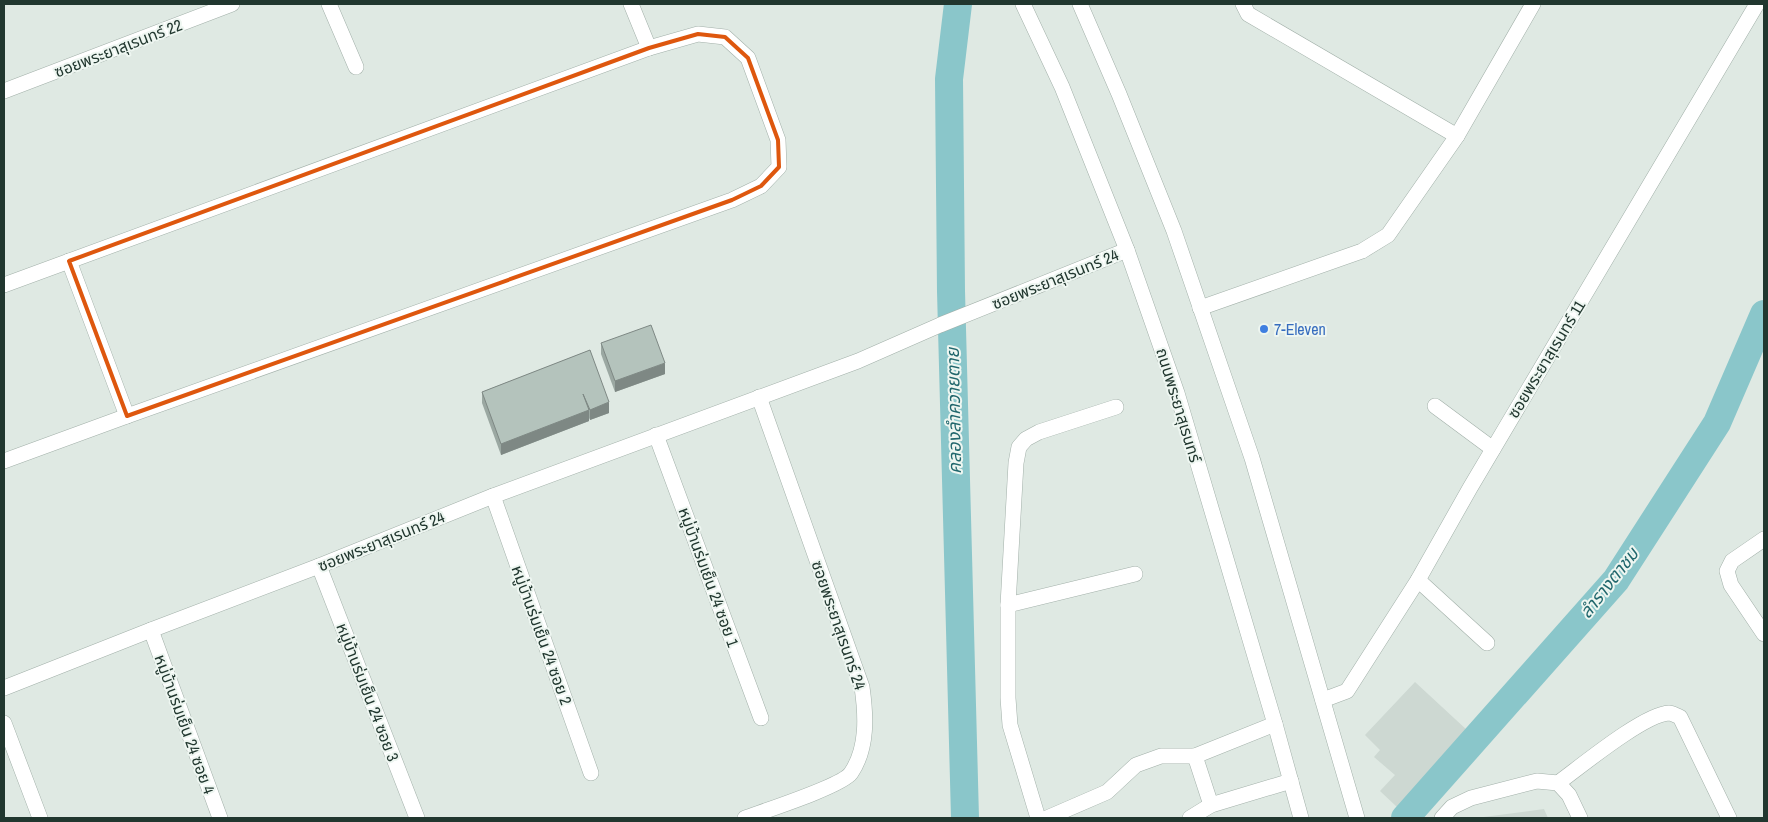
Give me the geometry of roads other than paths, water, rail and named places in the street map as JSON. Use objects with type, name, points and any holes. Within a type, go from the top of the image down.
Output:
[{"type":"street","name":"ซอยพระยาสุเรนทร์ 22","points":[[4,91],[232,4]]},
{"type":"street","points":[[329,4],[356,66]]},
{"type":"street","points":[[631,4],[649,48]]},
{"type":"street","name":"ถนนพระยาสุเรนทร์","points":[[1023,4],[1062,87],[1127,250],[1176,393],[1275,724],[1301,818]]},
{"type":"street","points":[[1080,4],[1119,94],[1170,222],[1252,458],[1357,818]]},
{"type":"street","points":[[1243,4],[1248,14],[1457,136]]},
{"type":"street","points":[[1200,308],[1362,251],[1388,235],[1457,136],[1533,4]]},
{"type":"street","name":"ซอยพระยาสุเรนทร์ 11","points":[[1323,700],[1347,691],[1418,580],[1493,449],[1757,4]]},
{"type":"street","points":[[4,285],[649,48],[698,34],[725,37],[748,58],[778,140],[779,167],[761,186],[732,200],[4,461]]},
{"type":"street","name":"ซอยพระยาสุเรนทร์ 24","points":[[4,688],[319,566],[493,496],[858,361],[940,325],[1127,250]]},
{"type":"street","points":[[69,261],[127,416]]},
{"type":"street","name":"ซอยพระยาสุเรนทร์ 24","points":[[745,818],[824,789],[850,774],[863,748],[865,711],[862,687],[759,397]]},
{"type":"street","points":[[1435,406],[1493,449]]},
{"type":"street","points":[[1038,818],[1010,725],[1008,698],[1008,605],[1016,463],[1019,447],[1026,439],[1039,432],[1116,407]]},
{"type":"street","name":"หมู่บ้านร่มเย็น 24 ซอย 1","points":[[656,435],[761,718]]},
{"type":"street","name":"หมู่บ้านร่มเย็น 24 ซอย 2","points":[[493,496],[591,773]]},
{"type":"street","points":[[1764,539],[1732,561],[1727,571],[1731,584],[1764,634]]},
{"type":"street","name":"หมู่บ้านร่มเย็น 24 ซอย 3","points":[[319,566],[416,818]]},
{"type":"street","points":[[1008,605],[1135,574]]},
{"type":"street","points":[[1418,580],[1487,643]]},
{"type":"street","name":"หมู่บ้านร่มเย็น 24 ซอย 4","points":[[151,630],[220,818]]},
{"type":"street","points":[[1558,783],[1625,734],[1652,718],[1670,713],[1680,718],[1729,818]]},
{"type":"street","points":[[4,723],[40,818]]},
{"type":"street","points":[[1047,818],[1107,792],[1136,765],[1161,756],[1194,756],[1275,724]]},
{"type":"street","points":[[1194,756],[1211,805]]},
{"type":"street","points":[[1190,818],[1211,805],[1291,781]]},
{"type":"street","points":[[1442,818],[1452,808],[1471,798],[1537,781],[1558,783],[1569,794],[1580,818]]},
{"type":"waterway","name":"คลองลำควายตาย","points":[[958,4],[949,79],[951,291],[965,818]]},
{"type":"waterway","name":"ลำรางตาชม","points":[[1405,818],[1616,580],[1717,423],[1764,314]]},
{"type":"place","name":"7-Eleven","points":[[1264,329]]}]
